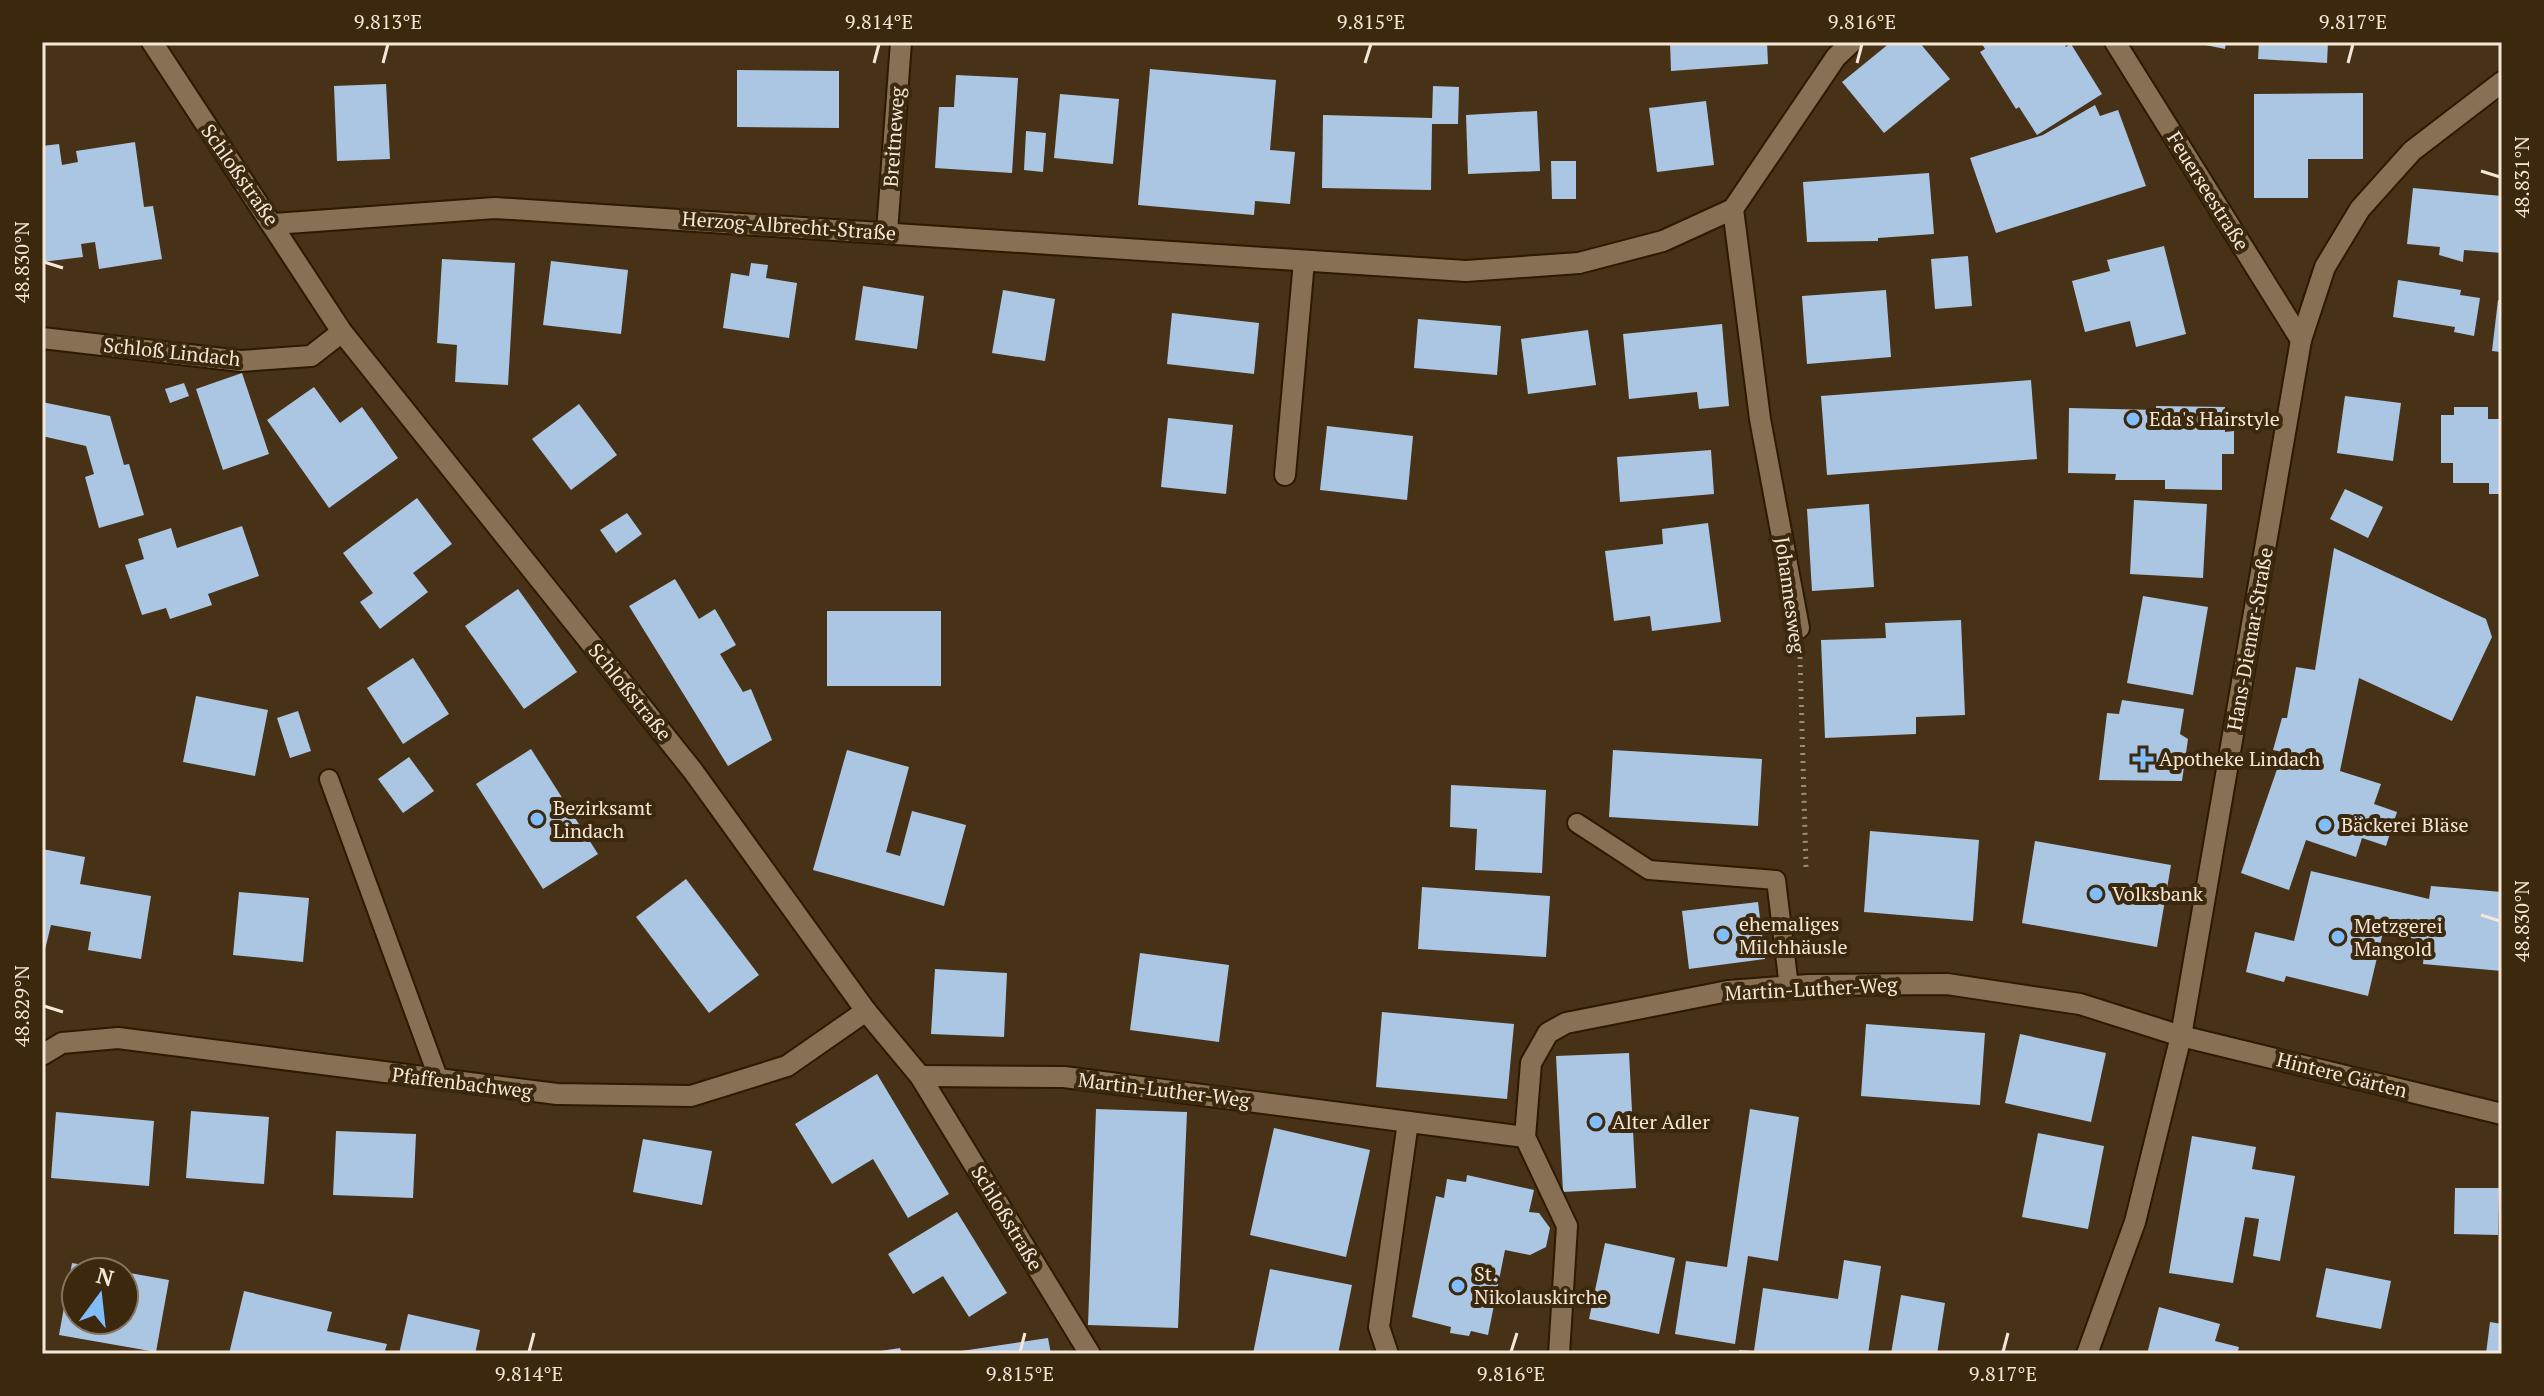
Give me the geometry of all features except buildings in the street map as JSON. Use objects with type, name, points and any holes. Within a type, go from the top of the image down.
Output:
[{"type":"street","name":"Schloßstraße","points":[[152,42],[342,332],[693,771],[866,1011],[920,1076],[1090,1354]]},
{"type":"street","name":"Breitneweg","points":[[887,232],[901,42]]},
{"type":"street","points":[[1733,209],[1836,57],[1852,42]]},
{"type":"street","name":"Feuerseestraße","points":[[2115,42],[2301,340]]},
{"type":"street","name":"Hans-Diemar-Straße","points":[[2087,1354],[2135,1222],[2181,1036],[2301,340],[2325,267],[2360,209],[2412,151],[2498,95]]},
{"type":"street","name":"Herzog-Albrecht-Straße","points":[[274,224],[495,208],[1466,271],[1579,263],[1663,241],[1733,209]]},
{"type":"street","name":"Johannesweg","points":[[1733,209],[1760,419],[1799,628]]},
{"type":"street","points":[[1285,475],[1304,261]]},
{"type":"street","name":"Schloß Lindach","points":[[42,338],[241,361],[311,356],[342,332]]},
{"type":"street","name":"Martin-Luther-Weg","points":[[1559,1354],[1567,1226],[1525,1137],[1531,1063],[1548,1033],[1566,1023],[1713,994],[1789,987],[1947,984],[2080,1004],[2181,1036]]},
{"type":"street","name":"Pfaffenbachweg","points":[[42,1055],[62,1043],[118,1038],[557,1094],[691,1096],[787,1066],[866,1011]]},
{"type":"street","name":"Hintere Gärten","points":[[2181,1036],[2502,1114]]},
{"type":"street","name":"Martin-Luther-Weg","points":[[920,1076],[1064,1077],[1525,1137]]},
{"type":"street","points":[[1388,1354],[1379,1327],[1408,1122]]},
{"type":"lane","points":[[329,779],[439,1080]]},
{"type":"lane","points":[[1577,823],[1649,870],[1776,880],[1789,987]]},
{"type":"path","name":"Johannesweg","points":[[1799,628],[1806,876]]},
{"type":"place","name":"Eda's Hairstyle","points":[[2133,419]]},
{"type":"place","name":"Apotheke Lindach","points":[[2143,759]]},
{"type":"place","name":"Bezirksamt Lindach","points":[[537,819]]},
{"type":"place","name":"Bäckerei Bläse","points":[[2325,825]]},
{"type":"place","name":"Volksbank","points":[[2096,894]]},
{"type":"place","name":"ehemaliges Milchhäusle","points":[[1723,935]]},
{"type":"place","name":"Metzgerei Mangold","points":[[2338,937]]},
{"type":"place","name":"Alter Adler","points":[[1596,1122]]},
{"type":"place","name":"St. Nikolauskirche","points":[[1458,1286]]}]
